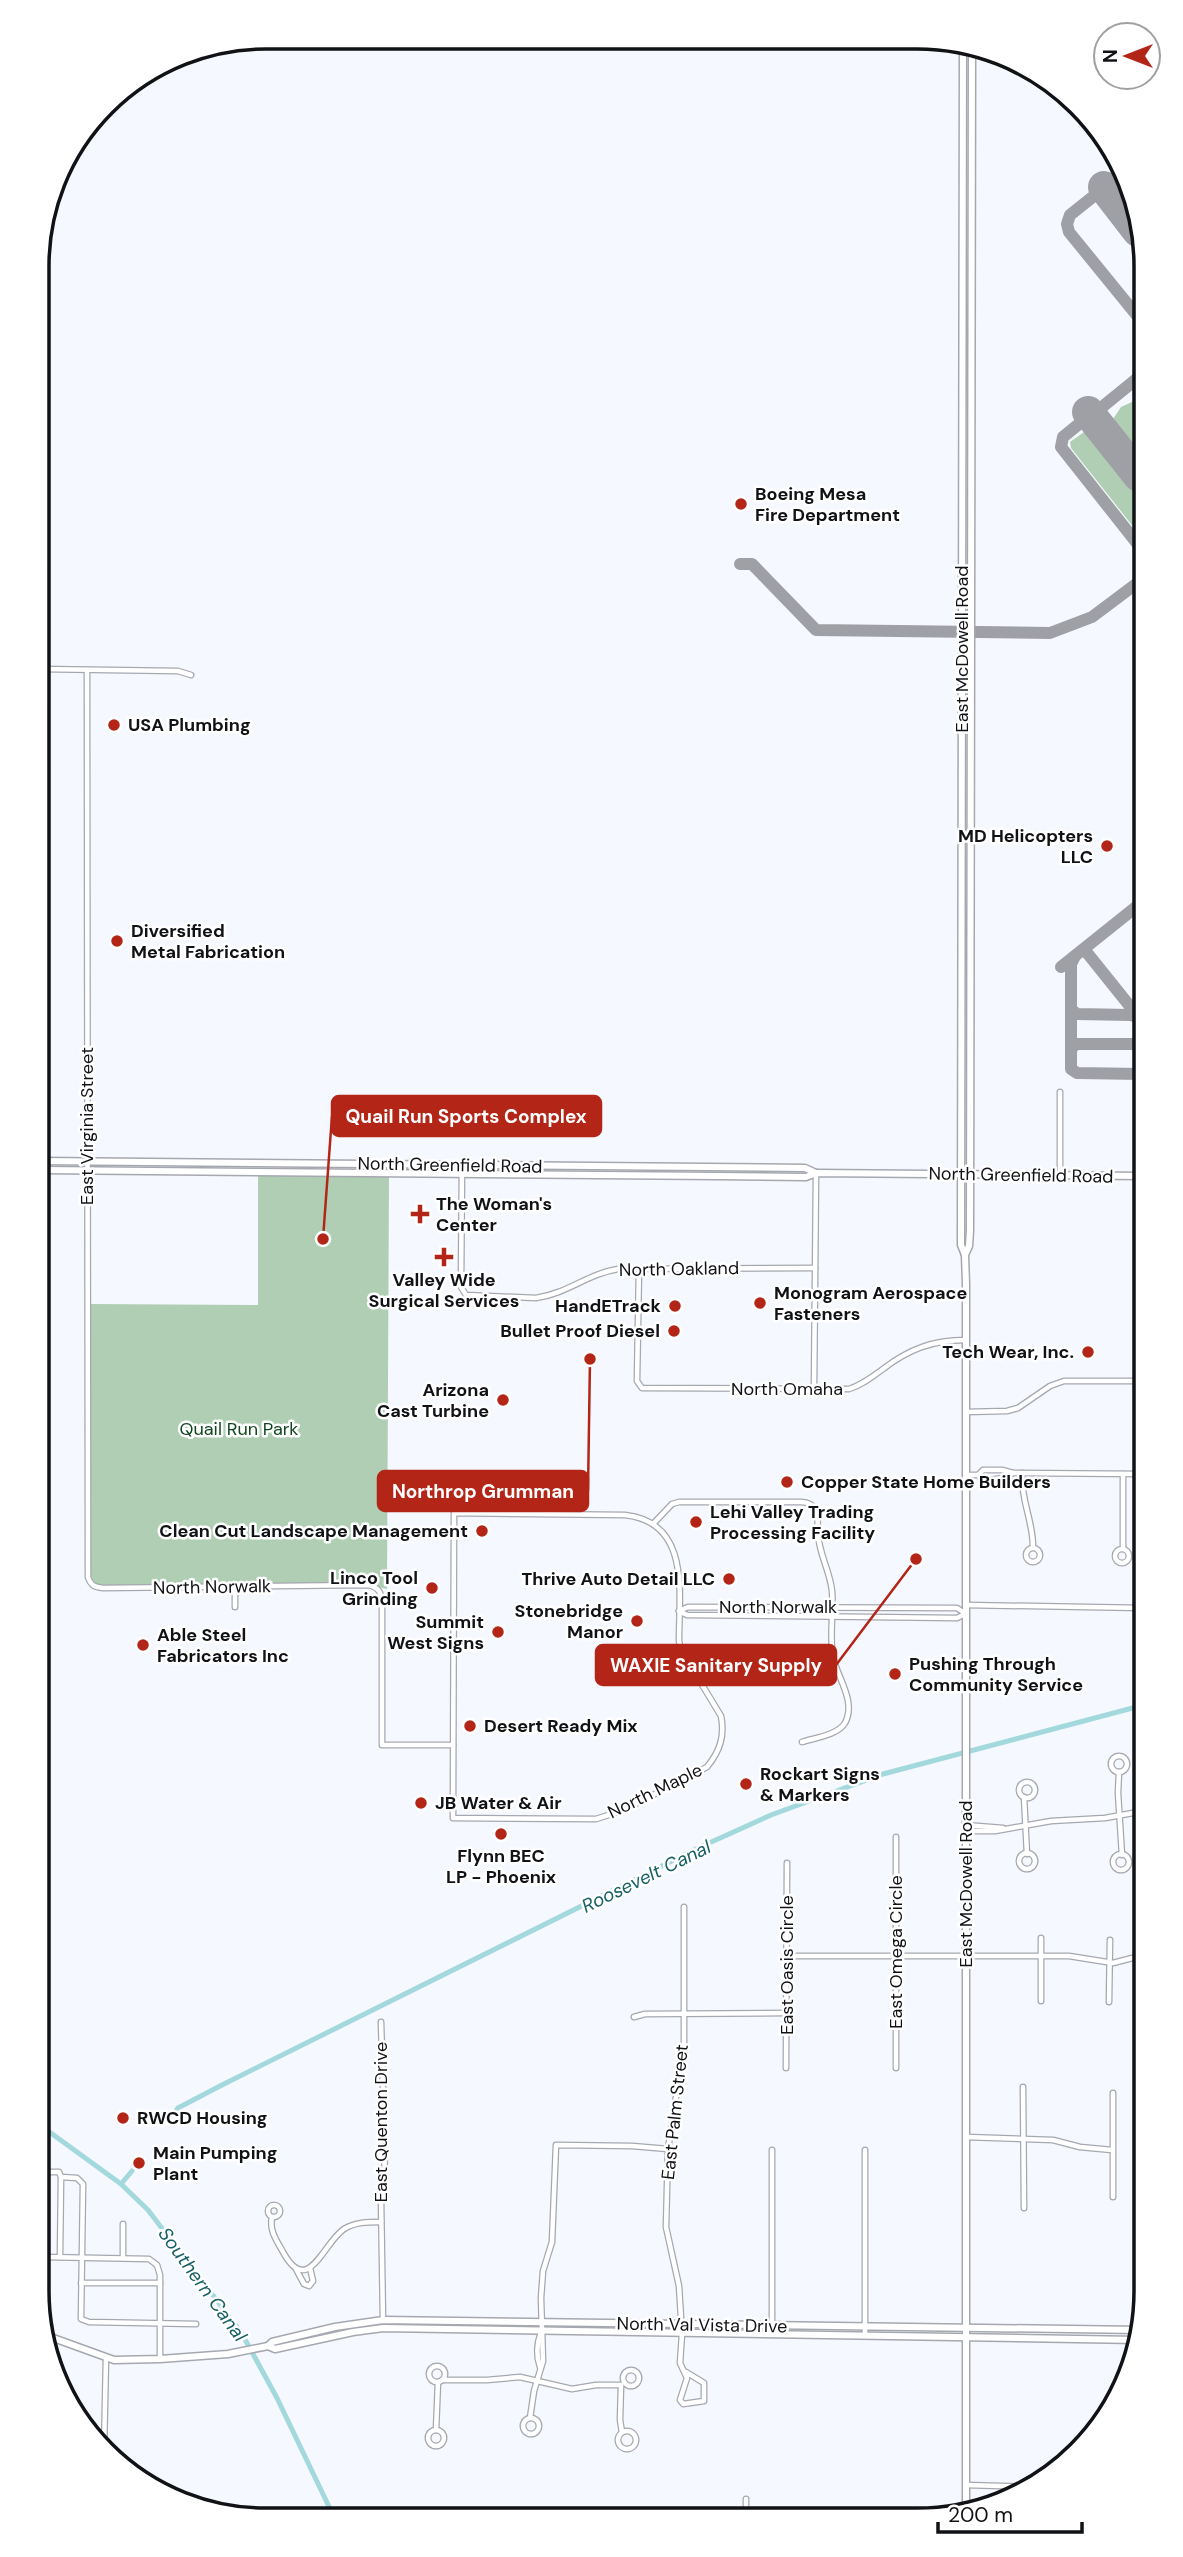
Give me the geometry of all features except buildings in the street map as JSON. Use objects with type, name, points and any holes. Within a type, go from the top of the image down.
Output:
[{"type":"main road","name":"East McDowell Road","points":[[963,54],[961,1245],[965,1255],[966,1340],[966,2502]]},
{"type":"main road","name":"East McDowell Road","points":[[965,1255],[969,1246],[970,1175],[972,57]]},
{"type":"main road","points":[[962,954],[970,955]]},
{"type":"main road","name":"North Greenfield Road","points":[[49,1161],[805,1168],[816,1173]]},
{"type":"main road","points":[[597,1175],[603,1171],[643,1168]]},
{"type":"main road","name":"North Greenfield Road","points":[[49,1170],[806,1177],[816,1173],[1134,1176]]},
{"type":"main road","name":"North Val Vista Drive","points":[[54,2338],[114,2360],[160,2360],[240,2352],[335,2327],[383,2320],[1130,2330]]},
{"type":"main road","name":"North Val Vista Drive","points":[[268,2346],[275,2349],[353,2332],[383,2329],[1128,2340]]},
{"type":"main road","points":[[1078,2329],[1078,2339]]},
{"type":"street","points":[[49,669],[178,671],[191,675]]},
{"type":"street","name":"East Virginia Street","points":[[87,670],[90,1583]]},
{"type":"street","points":[[1060,1092],[1060,1176]]},
{"type":"street","points":[[462,1165],[462,1174]]},
{"type":"street","points":[[814,1390],[816,1173]]},
{"type":"street","name":"North Oakland","points":[[462,1174],[461,1287],[466,1295],[536,1298],[570,1289],[604,1271],[639,1268],[815,1268]]},
{"type":"street","name":"North Omaha","points":[[639,1268],[636,1307],[638,1384],[642,1388],[854,1388],[917,1347],[944,1340],[966,1340]]},
{"type":"street","points":[[966,1412],[1007,1412],[1050,1386],[1064,1381],[1134,1381]]},
{"type":"street","points":[[966,1475],[1002,1470],[1013,1473],[1134,1474]]},
{"type":"street","points":[[978,1475],[983,1481],[1003,1478],[1013,1473]]},
{"type":"street","points":[[1021,1473],[1021,1492],[1032,1529],[1034,1547]]},
{"type":"street","points":[[1123,1474],[1123,1548]]},
{"type":"street","points":[[653,1524],[678,1502],[808,1502],[818,1511],[818,1541],[831,1579],[833,1658],[847,1699],[847,1714],[845,1724],[835,1731],[802,1742]]},
{"type":"street","points":[[453,1745],[454,1513],[635,1516],[653,1524],[669,1541],[677,1559],[678,1611]]},
{"type":"street","name":"North Norwalk","points":[[90,1583],[94,1587],[103,1588],[369,1585],[377,1588],[382,1602],[382,1745],[453,1745]]},
{"type":"street","points":[[235,1586],[235,1607]]},
{"type":"street","points":[[966,1605],[1134,1608]]},
{"type":"street","name":"North Norwalk","points":[[678,1611],[688,1606],[957,1618],[966,1614]]},
{"type":"street","points":[[747,1607],[747,1615]]},
{"type":"street","name":"North Norwalk","points":[[678,1611],[687,1615],[747,1615],[957,1608],[966,1614]]},
{"type":"street","name":"North Maple","points":[[453,1745],[453,1818],[584,1819],[608,1816],[707,1767],[723,1736],[721,1716],[681,1650],[678,1641],[678,1611]]},
{"type":"street","points":[[1119,1772],[1122,1854]]},
{"type":"street","points":[[1024,1797],[1027,1854]]},
{"type":"street","points":[[965,1828],[1004,1829],[1134,1813]]},
{"type":"street","name":"East Omega Circle","points":[[896,2068],[897,1837]]},
{"type":"street","name":"East Oasis Circle","points":[[786,2068],[787,1863]]},
{"type":"street","name":"East Palm Street","points":[[684,1907],[685,2014],[682,2062],[668,2149],[666,2227],[679,2286],[681,2369],[686,2372],[704,2383],[704,2401],[683,2404],[680,2400],[687,2378],[686,2372]]},
{"type":"street","points":[[1041,1938],[1041,2001]]},
{"type":"street","points":[[1109,2002],[1110,1940]]},
{"type":"street","points":[[786,1956],[1069,1956],[1110,1962],[1134,1957]]},
{"type":"street","points":[[634,2017],[645,2014],[786,2014]]},
{"type":"street","name":"East Quenton Drive","points":[[381,2022],[385,2150],[381,2222],[383,2329]]},
{"type":"street","points":[[1023,2087],[1024,2208]]},
{"type":"street","points":[[1113,2093],[1113,2197]]},
{"type":"street","points":[[965,2137],[1052,2140],[1080,2147],[1112,2150]]},
{"type":"street","points":[[530,2418],[543,2361],[542,2283],[552,2242],[556,2145],[668,2149]]},
{"type":"street","points":[[772,2150],[772,2335]]},
{"type":"street","points":[[865,2150],[865,2336]]},
{"type":"street","points":[[49,2172],[59,2172],[61,2177],[61,2257]]},
{"type":"street","points":[[61,2177],[77,2178],[83,2184],[81,2319],[89,2322],[196,2324]]},
{"type":"street","points":[[272,2217],[272,2231],[290,2264],[296,2269],[310,2268]]},
{"type":"street","name":"East Quenton Drive","points":[[296,2269],[304,2284],[310,2286],[313,2281],[310,2268],[344,2229],[355,2224],[381,2222]]},
{"type":"street","points":[[123,2224],[123,2258]]},
{"type":"street","points":[[49,2258],[149,2259],[157,2264],[160,2283],[160,2360]]},
{"type":"street","points":[[81,2283],[160,2283]]},
{"type":"street","points":[[104,2434],[106,2357]]},
{"type":"street","points":[[436,2430],[440,2381],[520,2377],[572,2389],[622,2384],[622,2432],[618,2443],[622,2448],[631,2449],[635,2444],[635,2436],[631,2432],[622,2432]]},
{"type":"street","points":[[966,2486],[1011,2487]]},
{"type":"street","points":[[746,2499],[746,2508]]},
{"type":"green space","points":[[1134,401],[1134,451],[1119,433],[1113,419],[1121,407]]},
{"type":"green space","points":[[1084,432],[1091,434],[1134,488],[1134,528],[1071,448],[1070,442]]},
{"type":"green space","name":"Quail Run Park","points":[[258,1172],[389,1173],[387,1589],[369,1585],[103,1588],[90,1583],[87,1304],[258,1305]]},
{"type":"waterway","name":"Roosevelt Canal","points":[[174,2114],[178,2108],[220,2086],[698,1848],[771,1815],[883,1774],[1134,1708]]},
{"type":"waterway","name":"Southern Canal","points":[[49,2132],[121,2184],[148,2210],[241,2332],[277,2398],[330,2508]]},
{"type":"waterway","name":"Roosevelt Canal","points":[[121,2184],[132,2171]]},
{"type":"taxiway","points":[[1115,179],[1070,215],[1067,224],[1069,232],[1134,312]]},
{"type":"taxiway","points":[[1091,416],[1134,381]]},
{"type":"taxiway","points":[[1090,415],[1063,437],[1061,447],[1134,539]]},
{"type":"taxiway","points":[[740,564],[752,564],[816,630],[1050,633],[1092,617],[1134,586]]},
{"type":"taxiway","points":[[1061,967],[1134,909]]},
{"type":"taxiway","points":[[1084,949],[1134,1011]]},
{"type":"taxiway","points":[[1075,956],[1071,964],[1071,1069],[1077,1073],[1134,1074]]},
{"type":"taxiway","points":[[1071,1009],[1077,1014],[1134,1016]]},
{"type":"taxiway","points":[[1071,1049],[1076,1044],[1134,1044]]},
{"type":"runway","points":[[1104,187],[1129,219]]},
{"type":"runway","points":[[1088,412],[1134,470]]},
{"type":"place","name":"Boeing Mesa Fire Department","points":[[741,504]]},
{"type":"place","name":"USA Plumbing","points":[[114,725]]},
{"type":"place","name":"MD Helicopters LLC","points":[[1107,846]]},
{"type":"place","name":"Diversified Metal Fabrication","points":[[117,941]]},
{"type":"place","name":"The Woman's Center","points":[[420,1214]]},
{"type":"place","name":"Quail Run Sports Complex","points":[[323,1239]]},
{"type":"place","name":"Valley Wide Surgical Services","points":[[444,1257]]},
{"type":"place","name":"Monogram Aerospace Fasteners","points":[[760,1303]]},
{"type":"place","name":"HandETrack","points":[[675,1306]]},
{"type":"place","name":"Bullet Proof Diesel","points":[[674,1331]]},
{"type":"place","name":"Tech Wear, Inc.","points":[[1088,1352]]},
{"type":"place","name":"Northrop Grumman","points":[[590,1359]]},
{"type":"place","name":"Arizona Cast Turbine","points":[[503,1400]]},
{"type":"place","name":"Copper State Home Builders","points":[[787,1482]]},
{"type":"place","name":"Lehi Valley Trading Processing Facility","points":[[696,1522]]},
{"type":"place","name":"Clean Cut Landscape Management","points":[[482,1531]]},
{"type":"place","name":"WAXIE Sanitary Supply","points":[[916,1559]]},
{"type":"place","name":"Thrive Auto Detail LLC","points":[[729,1579]]},
{"type":"place","name":"Linco Tool Grinding","points":[[432,1588]]},
{"type":"place","name":"Stonebridge Manor","points":[[637,1621]]},
{"type":"place","name":"Summit West Signs","points":[[498,1632]]},
{"type":"place","name":"Able Steel Fabricators Inc","points":[[143,1645]]},
{"type":"place","name":"Pushing Through Community Service","points":[[895,1674]]},
{"type":"place","name":"Desert Ready Mix","points":[[470,1726]]},
{"type":"place","name":"Rockart Signs & Markers","points":[[746,1784]]},
{"type":"place","name":"JB Water & Air","points":[[421,1803]]},
{"type":"place","name":"Flynn BEC LP - Phoenix","points":[[501,1834]]},
{"type":"place","name":"RWCD Housing","points":[[123,2118]]},
{"type":"place","name":"Main Pumping Plant","points":[[139,2163]]}]
